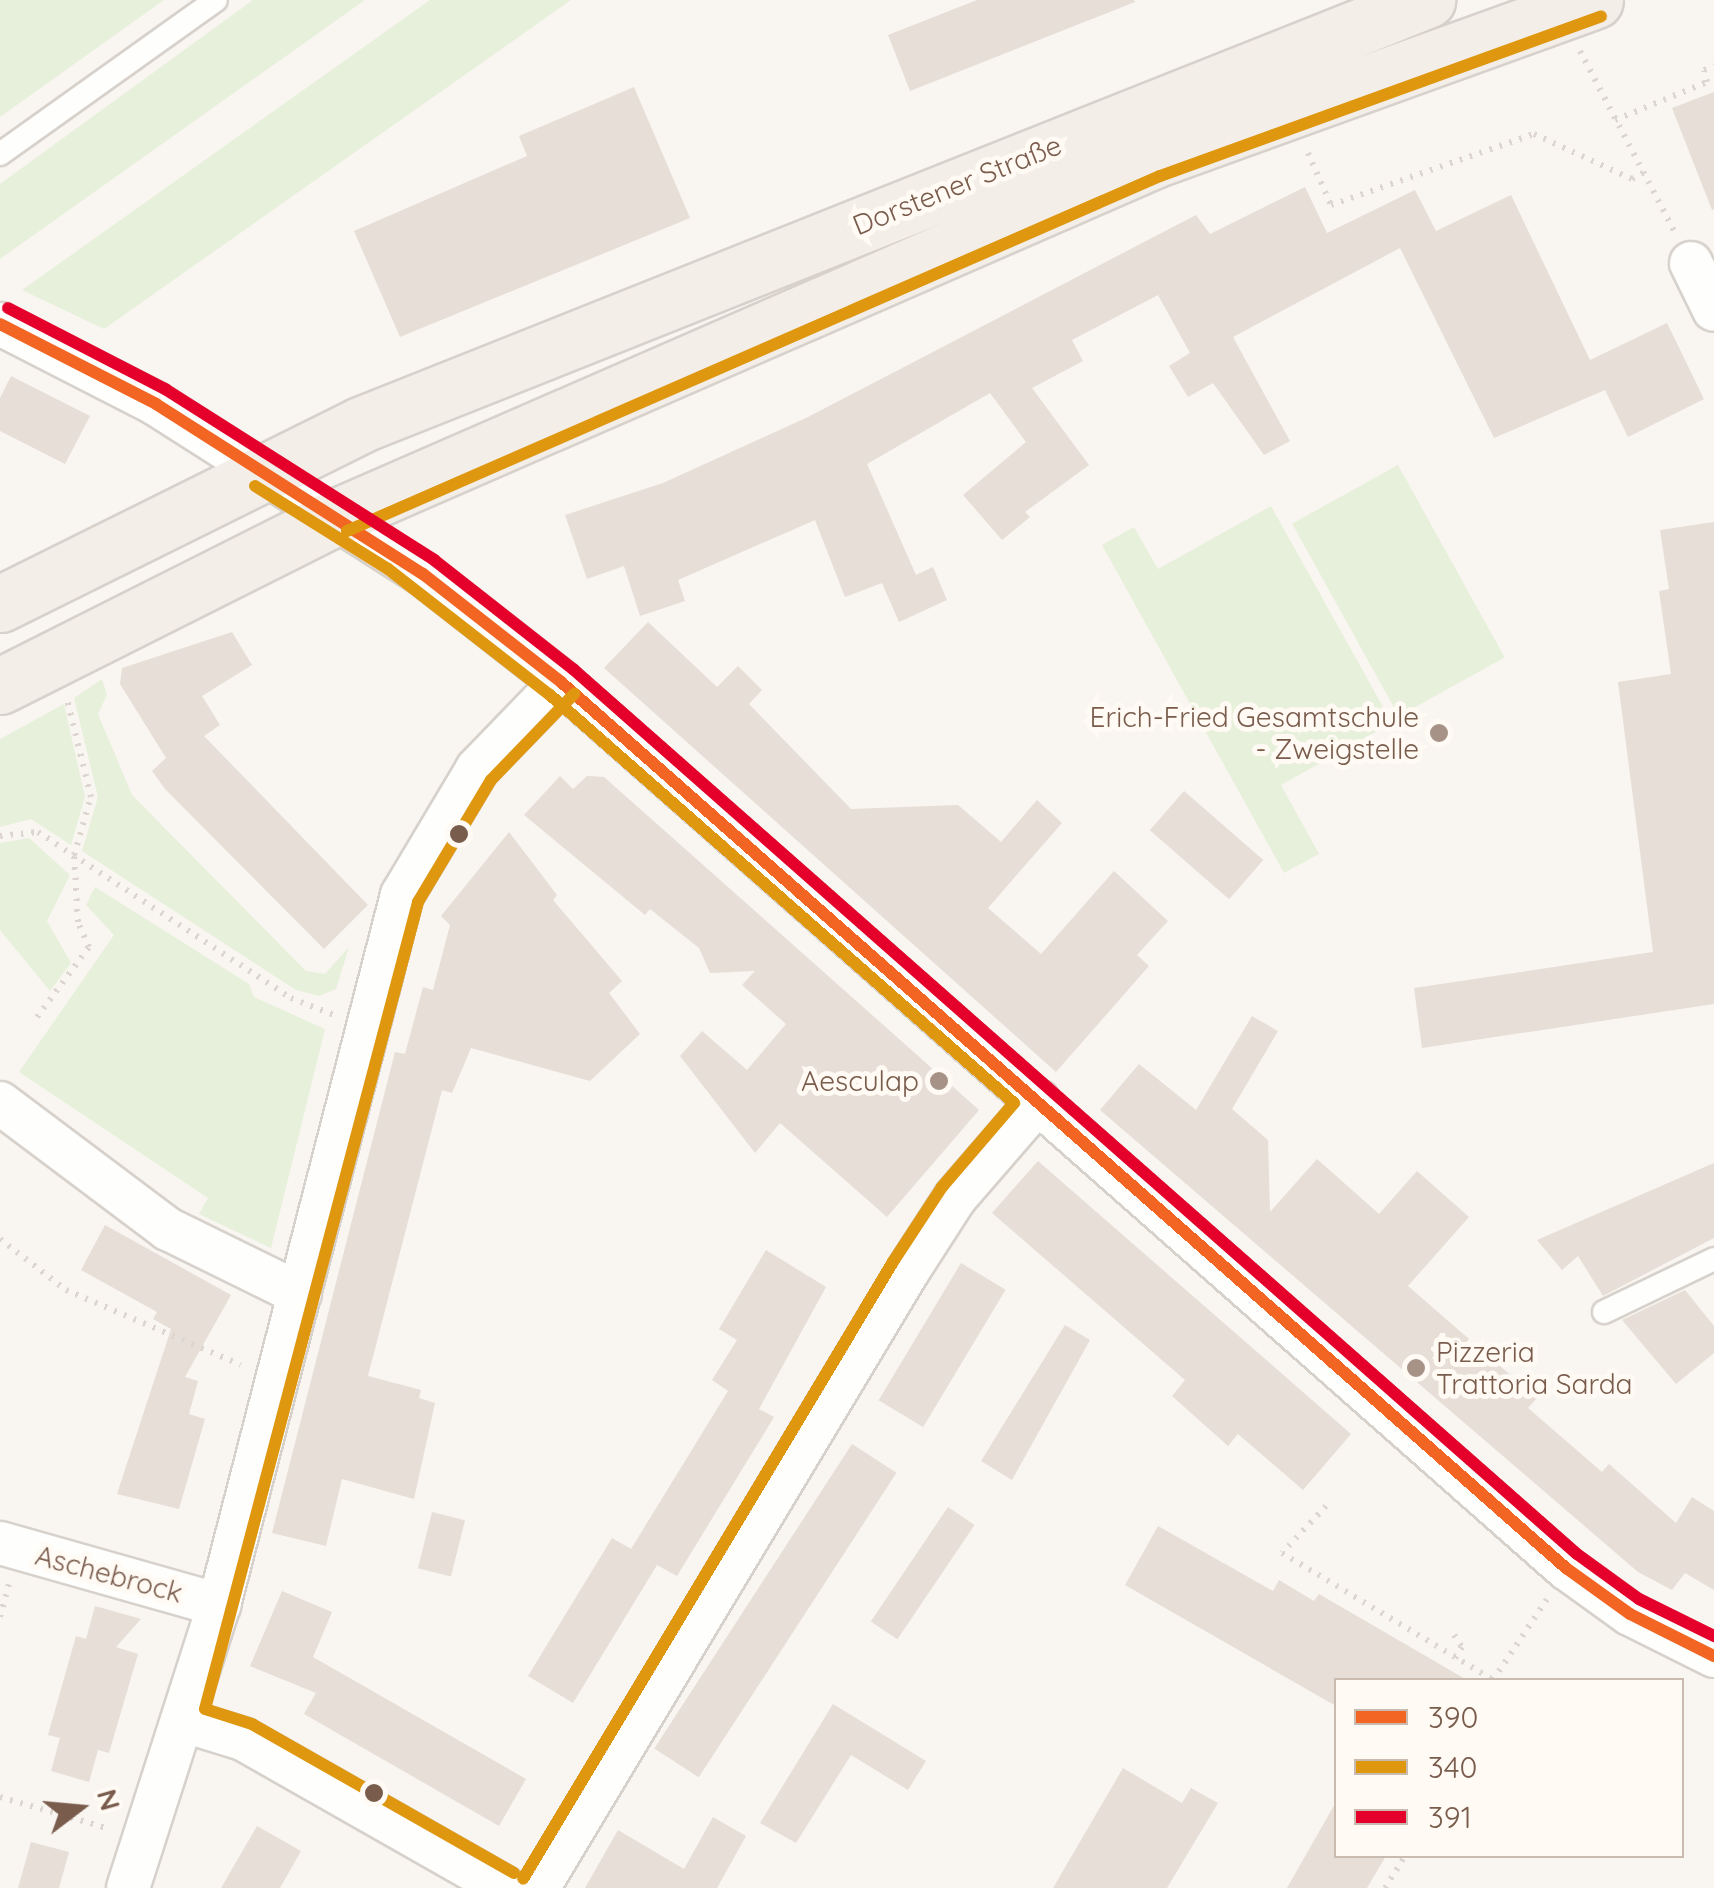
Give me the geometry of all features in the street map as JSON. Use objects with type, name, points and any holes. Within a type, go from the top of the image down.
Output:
[{"type":"main road","name":"Dorstener Straße","points":[[0,604],[360,425],[1408,4]]},
{"type":"main road","name":"Dorstener Straße","points":[[0,686],[340,515],[1154,160],[1578,6]]},
{"type":"street","points":[[1691,263],[1714,310]]},
{"type":"street","points":[[0,324],[119,382],[340,515],[562,682],[1566,1568],[1630,1614],[1714,1656]]},
{"type":"street","name":"Aschebrock","points":[[128,1888],[219,1605],[416,860],[477,769],[562,682]]},
{"type":"street","points":[[538,1888],[908,1271],[956,1198],[1040,1101]]},
{"type":"street","points":[[0,1103],[168,1229],[300,1294]]},
{"type":"street","name":"Aschebrock","points":[[0,1542],[219,1605]]},
{"type":"street","points":[[184,1721],[244,1739],[505,1888]]},
{"type":"lane","points":[[0,154],[216,0]]},
{"type":"lane","points":[[1604,1312],[1714,1259]]},
{"type":"path","points":[[1578,6],[1616,120],[1691,263]]},
{"type":"path","points":[[1616,120],[1707,82],[1704,70],[1714,66]]},
{"type":"path","points":[[1290,111],[1331,206],[1534,134],[1632,178],[1643,173]]},
{"type":"path","points":[[37,1018],[89,946],[78,922],[74,855],[91,797],[57,658]]},
{"type":"path","points":[[0,836],[30,828],[291,998],[370,1026]]},
{"type":"path","points":[[0,1239],[66,1290],[198,1352],[280,1377]]},
{"type":"path","points":[[1326,1506],[1282,1553],[1490,1678]]},
{"type":"path","points":[[1494,1678],[1566,1568]]},
{"type":"path","points":[[1454,1635],[1462,1646],[1455,1658]]},
{"type":"path","points":[[0,1797],[144,1839]]},
{"type":"path","points":[[1385,1888],[1404,1858]]},
{"type":"green space","points":[[0,0],[164,0],[0,117]]},
{"type":"green space","points":[[253,0],[365,0],[0,259],[0,184]]},
{"type":"green space","points":[[430,0],[571,0],[104,329],[22,290]]},
{"type":"green space","points":[[1398,465],[1505,657],[1399,716],[1292,524]]},
{"type":"green space","points":[[1271,506],[1392,723],[1281,785],[1319,854],[1284,873],[1102,545],[1134,527],[1158,569]]},
{"type":"green space","points":[[102,679],[107,695],[98,714],[132,795],[306,971],[325,974],[349,947],[336,989],[319,996],[296,990],[82,851],[98,797],[74,698]]},
{"type":"green space","points":[[64,704],[85,797],[71,845],[31,819],[0,827],[0,739]]},
{"type":"green space","points":[[29,838],[70,875],[47,921],[71,963],[50,991],[0,930],[0,843]]},
{"type":"green space","points":[[95,887],[249,984],[254,997],[325,1029],[271,1248],[199,1214],[208,1198],[19,1072],[114,935],[86,905]]},
{"type":"building","points":[[977,0],[1135,2],[910,91],[888,35]]},
{"type":"building","points":[[634,87],[690,218],[400,337],[354,231],[527,156],[519,136]]},
{"type":"building","points":[[1714,92],[1714,209],[1712,210],[1672,108]]},
{"type":"building","points":[[1305,187],[1327,233],[1415,190],[1436,231],[1511,195],[1590,360],[1667,323],[1704,399],[1628,437],[1605,390],[1494,438],[1400,248],[1233,337],[1290,441],[1264,455],[1213,383],[1188,397],[1169,366],[1190,353],[1158,295],[1072,340],[1083,361],[1032,388],[1089,465],[1025,512],[1030,517],[1002,540],[963,495],[1026,442],[990,393],[867,464],[916,575],[933,567],[947,600],[899,622],[882,583],[845,597],[815,520],[678,580],[685,601],[640,616],[624,566],[587,579],[565,515],[663,483],[808,417],[1196,215],[1210,234]]},
{"type":"building","points":[[11,376],[90,416],[65,464],[0,431],[0,398]]},
{"type":"building","points":[[1714,522],[1714,1004],[1422,1048],[1414,988],[1653,952],[1618,682],[1671,674],[1659,591],[1669,589],[1660,530]]},
{"type":"building","points":[[648,622],[717,687],[738,666],[762,690],[749,704],[851,809],[958,805],[1001,842],[1037,800],[1062,823],[988,908],[1041,954],[1114,871],[1168,921],[1137,955],[1149,966],[1056,1072],[604,668]]},
{"type":"building","points":[[232,632],[252,665],[202,696],[220,725],[204,736],[368,905],[324,949],[165,789],[152,771],[166,758],[120,684],[122,668]]},
{"type":"building","points":[[560,776],[573,789],[587,776],[604,777],[979,1110],[887,1217],[780,1123],[755,1153],[680,1056],[702,1031],[747,1070],[786,1024],[742,985],[755,971],[710,973],[699,948],[650,909],[645,915],[524,815]]},
{"type":"building","points":[[1184,791],[1263,860],[1229,899],[1150,830]]},
{"type":"building","points":[[509,832],[557,895],[553,900],[622,981],[609,993],[640,1034],[590,1081],[471,1048],[452,1093],[442,1090],[368,1376],[421,1390],[419,1398],[435,1403],[414,1499],[342,1479],[326,1546],[272,1533],[395,1052],[405,1054],[423,987],[433,990],[450,925],[441,916]]},
{"type":"building","points":[[1252,1016],[1278,1031],[1232,1109],[1268,1140],[1270,1212],[1317,1159],[1379,1214],[1417,1171],[1469,1217],[1408,1286],[1537,1398],[1528,1408],[1602,1472],[1609,1464],[1676,1523],[1692,1497],[1714,1511],[1714,1590],[1685,1573],[1672,1590],[1638,1572],[1100,1110],[1139,1064],[1196,1110]]},
{"type":"building","points":[[1038,1161],[1351,1434],[1303,1490],[1238,1434],[1228,1446],[1172,1396],[1185,1380],[992,1213]]},
{"type":"building","points":[[1714,1163],[1714,1238],[1603,1296],[1578,1256],[1562,1270],[1537,1240]]},
{"type":"building","points":[[105,1225],[231,1295],[185,1377],[198,1381],[189,1414],[205,1419],[179,1509],[117,1494],[171,1329],[153,1319],[157,1312],[81,1270]]},
{"type":"building","points":[[766,1250],[826,1287],[759,1409],[774,1417],[677,1576],[657,1565],[573,1703],[528,1676],[612,1538],[631,1549],[728,1391],[712,1380],[737,1340],[719,1329]]},
{"type":"building","points":[[961,1263],[1006,1290],[923,1427],[879,1400]]},
{"type":"building","points":[[1685,1290],[1714,1326],[1714,1353],[1676,1384],[1622,1320]]},
{"type":"building","points":[[1065,1325],[1090,1340],[1012,1480],[981,1461]]},
{"type":"building","points":[[852,1444],[896,1473],[699,1777],[654,1748]]},
{"type":"building","points":[[948,1507],[975,1525],[897,1639],[871,1621]]},
{"type":"building","points":[[432,1512],[465,1520],[451,1577],[418,1568]]},
{"type":"building","points":[[1158,1526],[1273,1591],[1279,1580],[1314,1601],[1319,1594],[1464,1678],[1334,1678],[1334,1705],[1125,1585]]},
{"type":"building","points":[[282,1591],[332,1612],[313,1657],[526,1779],[499,1826],[304,1714],[316,1693],[250,1666]]},
{"type":"building","points":[[95,1606],[141,1619],[116,1647],[138,1654],[109,1753],[98,1750],[89,1782],[51,1771],[60,1738],[48,1735],[76,1636],[86,1639]]},
{"type":"building","points":[[833,1704],[926,1761],[908,1790],[851,1755],[796,1843],[760,1823]]},
{"type":"building","points":[[1123,1768],[1182,1803],[1191,1788],[1218,1803],[1167,1888],[1053,1888]]},
{"type":"building","points":[[1334,1806],[1334,1858],[1385,1858],[1367,1888],[1287,1888]]},
{"type":"building","points":[[713,1817],[746,1836],[717,1888],[585,1888],[618,1830],[684,1869]]},
{"type":"building","points":[[257,1826],[301,1851],[280,1888],[221,1888]]},
{"type":"building","points":[[31,1842],[69,1852],[59,1888],[18,1888]]},
{"type":"transit line","name":"340","points":[[347,531],[1160,176],[1601,16]]},
{"type":"transit line","name":"391","points":[[8,308],[165,389],[434,560],[573,669],[1577,1554],[1639,1599],[1714,1636]]},
{"type":"transit line","name":"390","points":[[0,324],[156,404],[423,574],[561,682],[1566,1568],[1630,1614],[1714,1656]]},
{"type":"transit line","name":"340","points":[[255,486],[388,569],[550,695],[1014,1103],[942,1187],[893,1262],[523,1879]]},
{"type":"transit line","name":"340","points":[[514,1873],[252,1724],[205,1709],[418,902],[491,780],[574,694]]},
{"type":"place","name":"Erich-Fried Gesamtschule - Zweigstelle","points":[[1439,733]]},
{"type":"place","name":"Aesculap","points":[[939,1081]]},
{"type":"place","name":"Pizzeria Trattoria Sarda","points":[[1416,1368]]}]
